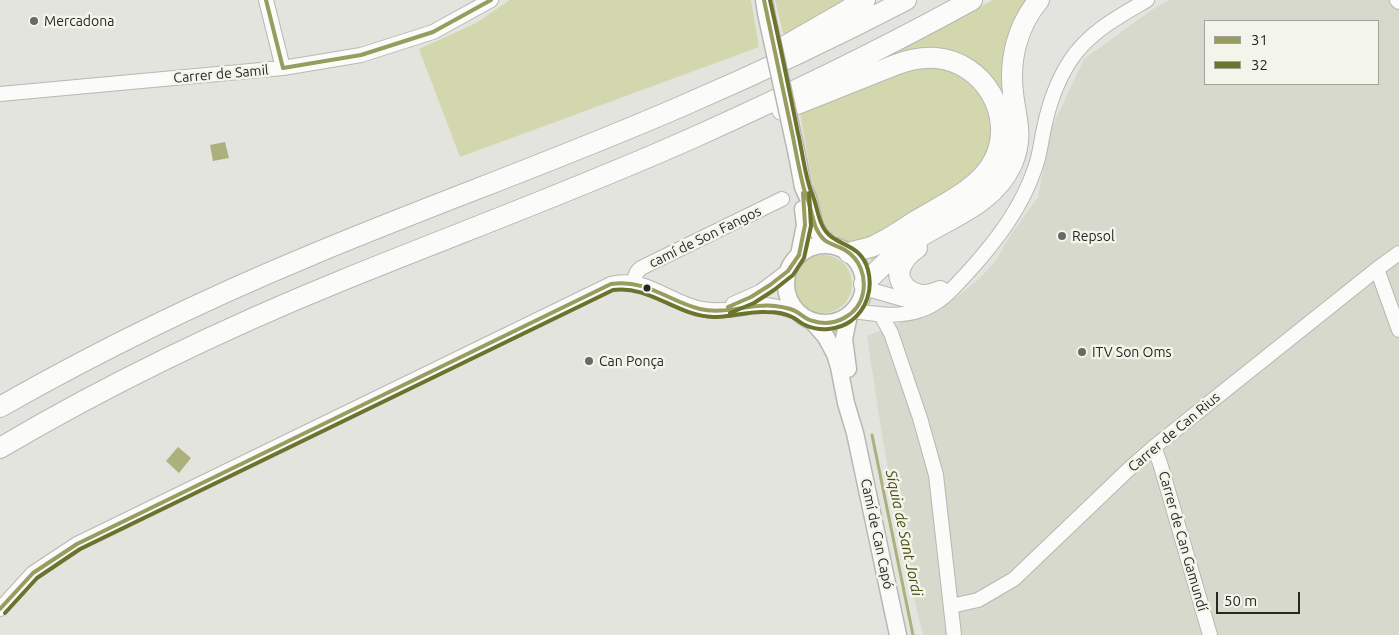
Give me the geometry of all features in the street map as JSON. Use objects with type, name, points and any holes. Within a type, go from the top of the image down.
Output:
[{"type":"highway","points":[[688,104],[711,83],[784,47],[865,0]]},
{"type":"highway","points":[[0,407],[112,346],[272,272],[364,233],[688,104],[808,49],[906,0]]},
{"type":"highway","points":[[0,448],[173,355],[349,278],[697,136],[850,64],[972,0]]},
{"type":"highway","points":[[864,286],[894,254],[976,206],[989,196],[997,188],[1013,163],[1019,138],[1019,125],[1013,94],[1015,46],[1023,24],[1039,0]]},
{"type":"highway","points":[[697,136],[726,132],[906,61],[938,58],[956,63],[975,74],[993,95],[1000,116],[1001,139],[994,160],[988,170],[959,195],[885,240],[870,247],[848,253]]},
{"type":"highway","points":[[940,291],[924,295],[914,293],[902,284],[899,275],[900,266],[906,257],[930,240],[941,225]]},
{"type":"main road","points":[[765,6],[803,187],[808,198],[815,226],[820,235],[830,245]]},
{"type":"main road","points":[[799,255],[805,226],[802,200],[803,187]]},
{"type":"main road","points":[[830,245],[848,253],[858,262],[861,269],[864,286],[860,301],[851,313],[843,319],[831,323],[812,321],[801,316],[793,307],[787,295],[786,284],[791,265],[799,255],[816,246],[830,245]]},
{"type":"main road","name":"Camí de Can Capó","points":[[851,313],[845,333],[844,345],[853,400],[855,433]]},
{"type":"main road","name":"Camí de Can Capó","points":[[812,321],[826,337],[839,367],[898,635]]},
{"type":"street","points":[[266,0],[283,68]]},
{"type":"street","points":[[851,313],[912,313],[922,310],[946,296],[995,241],[1028,186],[1038,161],[1051,102],[1071,60],[1084,43],[1102,27],[1146,0]]},
{"type":"street","name":"Carrer de Samil","points":[[0,94],[283,68],[361,55],[432,32],[483,2]]},
{"type":"street","name":"camí de Son Fangos","points":[[634,282],[637,272],[641,268],[782,199]]},
{"type":"street","name":"Carrer de Can Rius","points":[[951,606],[978,600],[1014,579],[1154,447],[1377,269],[1399,254]]},
{"type":"street","points":[[864,286],[906,300],[926,299],[940,291],[978,261]]},
{"type":"street","points":[[1377,269],[1399,330]]},
{"type":"street","points":[[721,310],[760,292],[788,271]]},
{"type":"street","points":[[0,609],[33,573],[76,544],[617,282],[634,282],[695,308],[721,310],[761,305],[797,312]]},
{"type":"street","points":[[881,314],[891,333],[920,418],[936,475],[954,635]]},
{"type":"street","name":"Carrer de Can Gamundí","points":[[1154,447],[1210,635]]},
{"type":"shaded area","points":[[510,0],[751,0],[759,47],[460,157],[419,49],[476,23]]},
{"type":"shaded area","points":[[775,0],[847,0],[784,37]]},
{"type":"shaded area","points":[[993,0],[1031,0],[1020,17],[1009,41],[1006,85],[1012,133],[1011,147],[1006,160],[997,177],[982,192],[901,242],[873,264],[868,255],[963,201],[989,180],[1004,155],[1008,136],[1006,116],[1000,96],[989,80],[975,66],[957,56],[936,52],[916,53],[896,58],[859,72]]},
{"type":"shaded area","points":[[1170,0],[1399,0],[1399,635],[923,635],[905,562],[881,429],[867,336],[912,318],[958,296],[978,280],[994,263],[1010,236],[1038,197],[1052,127],[1084,59],[1153,9]]},
{"type":"shaded area","points":[[916,68],[948,69],[962,75],[974,84],[987,104],[992,126],[990,148],[978,170],[952,189],[870,237],[847,243],[833,238],[823,226],[817,208],[800,113],[895,74]]},
{"type":"shaded area","points":[[225,142],[229,158],[213,161],[210,145]]},
{"type":"shaded area","points":[[817,255],[829,255],[844,263],[852,278],[852,290],[844,305],[829,313],[817,313],[802,305],[794,290],[794,278],[802,263]]},
{"type":"shaded area","points":[[178,447],[191,458],[179,473],[166,461]]},
{"type":"waterway","name":"Síquia de Sant Jordi","points":[[872,435],[913,635]]},
{"type":"transit line","name":"31","points":[[266,0],[283,68]]},
{"type":"transit line","name":"31","points":[[283,68],[361,55],[433,32],[491,0]]},
{"type":"transit line","name":"31","points":[[0,609],[33,573],[77,544],[611,284],[624,283],[647,288],[700,309],[719,311],[756,306],[784,307],[797,312],[809,320],[821,323],[837,321],[851,313],[861,301],[864,287],[863,274],[855,258],[845,250],[825,241],[816,228],[800,173],[764,0]]},
{"type":"transit line","name":"32","points":[[5,613],[37,578],[80,549],[613,290],[639,292],[687,312],[713,317],[753,312],[776,313],[789,316],[817,329],[829,329],[851,321],[865,305],[870,284],[868,270],[859,254],[832,238],[822,225],[809,187],[770,0]]},
{"type":"transit line","name":"31","points":[[728,307],[751,297],[770,285],[788,271],[799,255],[805,225],[803,193]]},
{"type":"transit line","name":"32","points":[[730,313],[754,303],[793,275],[804,258],[811,226],[809,193]]},
{"type":"place","name":"Mercadona","points":[[34,21]]},
{"type":"place","name":"Repsol","points":[[1062,236]]},
{"type":"place","name":"ITV Son Oms","points":[[1082,352]]},
{"type":"place","name":"Can Ponça","points":[[589,361]]}]
